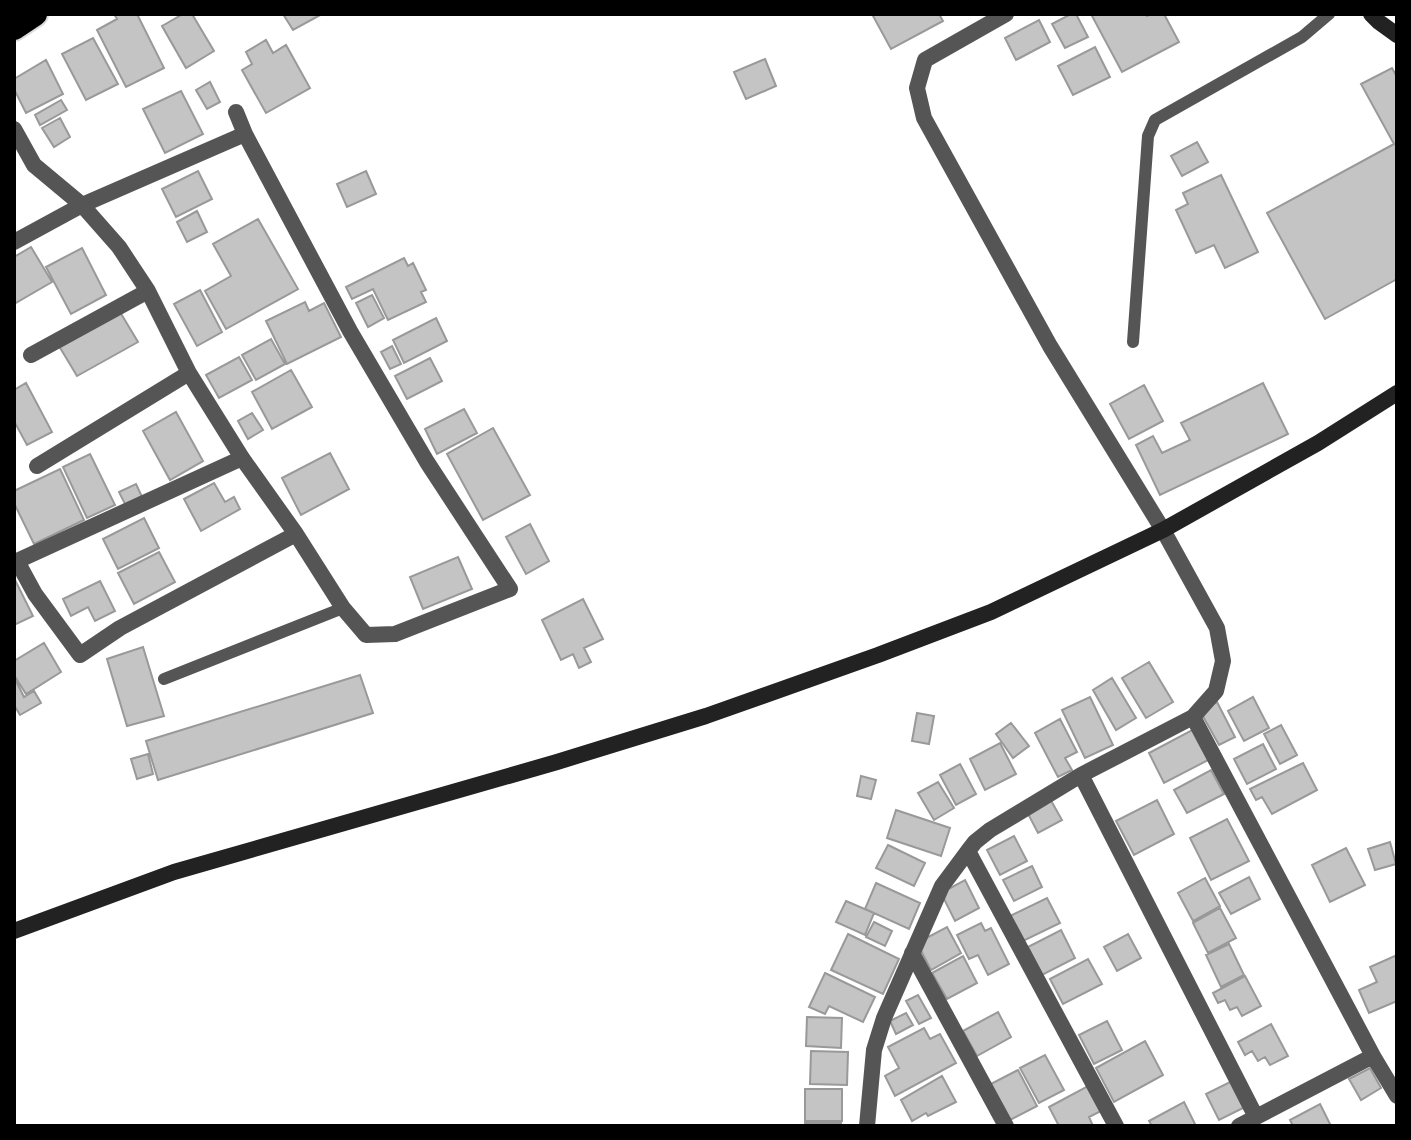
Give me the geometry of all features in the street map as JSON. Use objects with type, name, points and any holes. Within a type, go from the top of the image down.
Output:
[{"type":"highway","points":[[14,28],[35,14]]},
{"type":"street","points":[[867,1126],[874,1050],[884,1018],[942,886],[968,851],[990,830],[1081,775],[1193,717],[1216,691],[1223,661],[1217,628],[1163,530],[1050,346],[924,118],[917,88],[925,60],[1006,14]]},
{"type":"street","points":[[1371,14],[1397,35]]},
{"type":"street","points":[[14,129],[34,165],[82,205],[119,247],[148,291],[189,373],[242,458],[343,608],[366,635],[395,634],[510,589],[427,462],[350,331],[236,112]]},
{"type":"street","points":[[14,242],[82,205],[245,134]]},
{"type":"street","points":[[31,355],[148,291]]},
{"type":"street","points":[[37,466],[189,373]]},
{"type":"street","points":[[14,931],[174,872],[557,762],[721,711],[991,612],[1163,530],[1318,443],[1397,393]]},
{"type":"street","points":[[242,458],[17,561],[35,594],[80,655],[120,628],[296,534]]},
{"type":"street","points":[[1193,717],[1397,1096]]},
{"type":"street","points":[[1081,775],[1256,1117]]},
{"type":"street","points":[[968,851],[1116,1126]]},
{"type":"street","points":[[912,953],[1006,1126]]},
{"type":"street","points":[[1239,1126],[1373,1056]]},
{"type":"lane","points":[[1133,342],[1148,136],[1155,120],[1302,37],[1329,14]]},
{"type":"lane","points":[[164,679],[343,608]]},
{"type":"building","points":[[114,14],[137,14],[164,68],[126,87],[97,30],[117,19]]},
{"type":"building","points":[[183,14],[192,14],[214,51],[186,68],[162,26]]},
{"type":"building","points":[[283,14],[322,14],[293,30]]},
{"type":"building","points":[[872,14],[939,14],[943,21],[891,49]]},
{"type":"building","points":[[1076,14],[1088,37],[1065,48],[1052,24]]},
{"type":"building","points":[[1091,14],[1164,14],[1179,42],[1122,72]]},
{"type":"building","points":[[1039,20],[1050,42],[1016,60],[1005,38]]},
{"type":"building","points":[[93,38],[118,84],[86,100],[62,54]]},
{"type":"building","points":[[266,40],[273,53],[286,45],[310,88],[266,113],[242,70],[252,64],[246,52]]},
{"type":"building","points":[[1095,47],[1110,77],[1073,95],[1058,66]]},
{"type":"building","points":[[765,59],[776,86],[746,99],[734,72]]},
{"type":"building","points":[[46,60],[63,94],[26,113],[14,89],[14,79]]},
{"type":"building","points":[[1392,68],[1397,77],[1397,279],[1325,319],[1267,213],[1394,144],[1361,84]]},
{"type":"building","points":[[210,82],[220,102],[207,109],[196,90]]},
{"type":"building","points":[[181,91],[203,134],[165,153],[143,109]]},
{"type":"building","points":[[61,100],[67,110],[40,125],[35,115]]},
{"type":"building","points":[[60,118],[70,137],[54,147],[42,128]]},
{"type":"building","points":[[1197,142],[1208,162],[1182,176],[1171,156]]},
{"type":"building","points":[[198,171],[212,199],[176,217],[162,189]]},
{"type":"building","points":[[366,171],[376,194],[347,207],[337,184]]},
{"type":"building","points":[[1221,175],[1258,252],[1225,268],[1214,245],[1196,253],[1176,210],[1188,204],[1183,193]]},
{"type":"building","points":[[197,211],[207,232],[187,242],[177,222]]},
{"type":"building","points":[[258,219],[298,289],[226,329],[205,291],[231,276],[213,244]]},
{"type":"building","points":[[31,247],[52,282],[14,304],[14,257]]},
{"type":"building","points":[[82,248],[106,295],[71,314],[46,267]]},
{"type":"building","points":[[404,258],[408,266],[413,263],[426,290],[421,292],[426,302],[388,320],[373,289],[352,299],[346,287]]},
{"type":"building","points":[[200,290],[222,332],[197,346],[174,304]]},
{"type":"building","points":[[372,295],[384,318],[368,327],[356,303]]},
{"type":"building","points":[[305,302],[309,311],[324,303],[341,337],[287,364],[266,321]]},
{"type":"building","points":[[120,312],[138,342],[77,376],[59,346]]},
{"type":"building","points":[[436,318],[447,341],[404,363],[393,340]]},
{"type":"building","points":[[271,339],[285,364],[256,380],[242,355]]},
{"type":"building","points":[[392,346],[401,364],[390,369],[381,352]]},
{"type":"building","points":[[239,357],[252,380],[219,398],[206,375]]},
{"type":"building","points":[[430,358],[442,381],[407,399],[395,376]]},
{"type":"building","points":[[291,370],[312,407],[272,429],[252,392]]},
{"type":"building","points":[[26,383],[52,432],[27,445],[14,421],[14,390]]},
{"type":"building","points":[[1263,383],[1288,434],[1160,495],[1136,445],[1153,436],[1162,453],[1190,440],[1181,423]]},
{"type":"building","points":[[1144,385],[1163,421],[1129,439],[1110,404]]},
{"type":"building","points":[[464,409],[477,433],[437,454],[425,429]]},
{"type":"building","points":[[176,412],[203,461],[170,480],[143,431]]},
{"type":"building","points":[[252,413],[263,430],[248,439],[238,421]]},
{"type":"building","points":[[493,428],[530,495],[483,520],[447,454]]},
{"type":"building","points":[[330,453],[349,489],[301,515],[282,478]]},
{"type":"building","points":[[90,454],[115,505],[87,518],[63,467]]},
{"type":"building","points":[[60,469],[84,520],[34,544],[14,503],[14,491]]},
{"type":"building","points":[[214,483],[225,502],[234,497],[240,509],[201,531],[184,499]]},
{"type":"building","points":[[136,484],[143,499],[126,506],[119,492]]},
{"type":"building","points":[[144,518],[159,548],[118,569],[103,539]]},
{"type":"building","points":[[530,524],[549,561],[526,574],[506,537]]},
{"type":"building","points":[[159,552],[175,582],[134,604],[118,573]]},
{"type":"building","points":[[458,557],[472,589],[423,609],[410,577]]},
{"type":"building","points":[[14,578],[33,616],[14,625]]},
{"type":"building","points":[[100,581],[115,611],[95,621],[88,607],[71,616],[63,599]]},
{"type":"building","points":[[583,599],[603,639],[584,648],[591,662],[579,668],[573,654],[561,660],[542,620]]},
{"type":"building","points":[[44,643],[61,672],[26,694],[14,675],[14,661]]},
{"type":"building","points":[[143,647],[164,716],[127,726],[107,659]]},
{"type":"building","points":[[1149,662],[1173,702],[1146,718],[1122,678]]},
{"type":"building","points":[[360,675],[373,713],[158,780],[146,741]]},
{"type":"building","points":[[1112,678],[1136,718],[1116,730],[1093,690]]},
{"type":"building","points":[[16,681],[24,697],[34,691],[41,703],[20,715],[14,705]]},
{"type":"building","points":[[1090,697],[1113,745],[1085,758],[1062,710]]},
{"type":"building","points":[[1253,697],[1269,728],[1244,741],[1228,711]]},
{"type":"building","points":[[1217,702],[1235,737],[1219,745],[1200,711]]},
{"type":"building","points":[[917,713],[934,716],[929,744],[912,741]]},
{"type":"building","points":[[1060,719],[1077,752],[1065,758],[1072,770],[1058,777],[1035,733]]},
{"type":"building","points":[[1011,723],[1029,746],[1013,758],[996,734]]},
{"type":"building","points":[[1281,725],[1297,755],[1280,764],[1264,734]]},
{"type":"building","points":[[1196,728],[1212,758],[1164,783],[1149,753]]},
{"type":"building","points":[[1000,743],[1016,774],[985,790],[970,759]]},
{"type":"building","points":[[1263,744],[1276,769],[1247,784],[1234,759]]},
{"type":"building","points":[[148,754],[153,774],[137,779],[131,759]]},
{"type":"building","points":[[1303,763],[1317,790],[1272,814],[1262,797],[1256,800],[1250,789]]},
{"type":"building","points":[[960,764],[976,794],[956,805],[940,775]]},
{"type":"building","points":[[1211,770],[1224,794],[1187,813],[1174,790]]},
{"type":"building","points":[[861,776],[876,780],[871,799],[857,796]]},
{"type":"building","points":[[938,782],[954,808],[934,820],[918,793]]},
{"type":"building","points":[[1049,797],[1062,820],[1038,833],[1026,810]]},
{"type":"building","points":[[1157,800],[1174,834],[1134,855],[1116,821]]},
{"type":"building","points":[[896,810],[950,828],[941,856],[887,838]]},
{"type":"building","points":[[1227,819],[1249,861],[1211,880],[1190,838]]},
{"type":"building","points":[[1014,836],[1027,861],[1000,875],[987,850]]},
{"type":"building","points":[[1390,842],[1396,864],[1375,870],[1368,849]]},
{"type":"building","points":[[888,845],[925,863],[914,886],[876,868]]},
{"type":"building","points":[[1346,848],[1365,885],[1330,902],[1312,865]]},
{"type":"building","points":[[1032,866],[1042,887],[1014,901],[1003,880]]},
{"type":"building","points":[[1249,877],[1260,899],[1231,914],[1219,893]]},
{"type":"building","points":[[1205,878],[1220,906],[1193,921],[1178,893]]},
{"type":"building","points":[[965,880],[979,908],[955,921],[941,893]]},
{"type":"building","points":[[876,883],[920,903],[909,929],[865,909]]},
{"type":"building","points":[[1047,898],[1060,923],[1023,941],[1010,916]]},
{"type":"building","points":[[846,901],[874,913],[865,935],[836,922]]},
{"type":"building","points":[[1220,908],[1236,938],[1208,953],[1193,923]]},
{"type":"building","points":[[874,922],[892,931],[885,946],[866,937]]},
{"type":"building","points":[[981,923],[985,931],[991,928],[1009,964],[988,975],[978,955],[969,959],[957,935]]},
{"type":"building","points":[[947,927],[961,953],[931,970],[917,943]]},
{"type":"building","points":[[1061,930],[1075,958],[1042,975],[1028,947]]},
{"type":"building","points":[[848,934],[899,959],[883,994],[831,970]]},
{"type":"building","points":[[1128,934],[1141,958],[1117,971],[1104,947]]},
{"type":"building","points":[[1229,944],[1244,975],[1221,987],[1206,955]]},
{"type":"building","points":[[1397,955],[1397,1001],[1369,1013],[1359,990],[1377,982],[1370,967]]},
{"type":"building","points":[[963,956],[977,983],[947,999],[932,973]]},
{"type":"building","points":[[1088,959],[1102,984],[1063,1004],[1050,979]]},
{"type":"building","points":[[825,973],[875,997],[863,1022],[829,1006],[825,1014],[809,1007]]},
{"type":"building","points":[[1245,976],[1261,1006],[1242,1016],[1237,1007],[1230,1010],[1225,1000],[1218,1003],[1213,993]]},
{"type":"building","points":[[918,995],[931,1018],[919,1024],[906,1001]]},
{"type":"building","points":[[998,1012],[1011,1037],[977,1056],[963,1031]]},
{"type":"building","points":[[906,1013],[913,1025],[896,1034],[890,1021]]},
{"type":"building","points":[[807,1017],[842,1018],[841,1048],[806,1046]]},
{"type":"building","points":[[1107,1021],[1122,1050],[1094,1064],[1079,1035]]},
{"type":"building","points":[[1271,1024],[1288,1056],[1270,1065],[1265,1057],[1258,1061],[1252,1051],[1245,1055],[1238,1042]]},
{"type":"building","points":[[924,1028],[930,1039],[940,1034],[956,1063],[895,1096],[885,1076],[899,1068],[888,1047]]},
{"type":"building","points":[[1145,1041],[1163,1075],[1114,1102],[1096,1068]]},
{"type":"building","points":[[811,1051],[848,1052],[847,1085],[810,1084]]},
{"type":"building","points":[[1045,1055],[1064,1090],[1039,1103],[1020,1068]]},
{"type":"building","points":[[1370,1068],[1381,1088],[1361,1100],[1349,1079]]},
{"type":"building","points":[[1018,1070],[1037,1106],[1006,1122],[987,1086]]},
{"type":"building","points":[[942,1076],[956,1102],[912,1121],[901,1100]]},
{"type":"building","points":[[1232,1081],[1245,1107],[1219,1120],[1206,1094]]},
{"type":"building","points":[[1088,1086],[1101,1111],[1089,1117],[1093,1126],[1059,1126],[1049,1107]]},
{"type":"building","points":[[805,1089],[842,1089],[842,1121],[805,1121]]},
{"type":"building","points":[[1184,1102],[1196,1126],[1152,1126],[1149,1121]]},
{"type":"building","points":[[1320,1104],[1331,1126],[1293,1126],[1290,1120]]},
{"type":"building","points":[[805,1123],[841,1123],[841,1126],[805,1126]]}]
